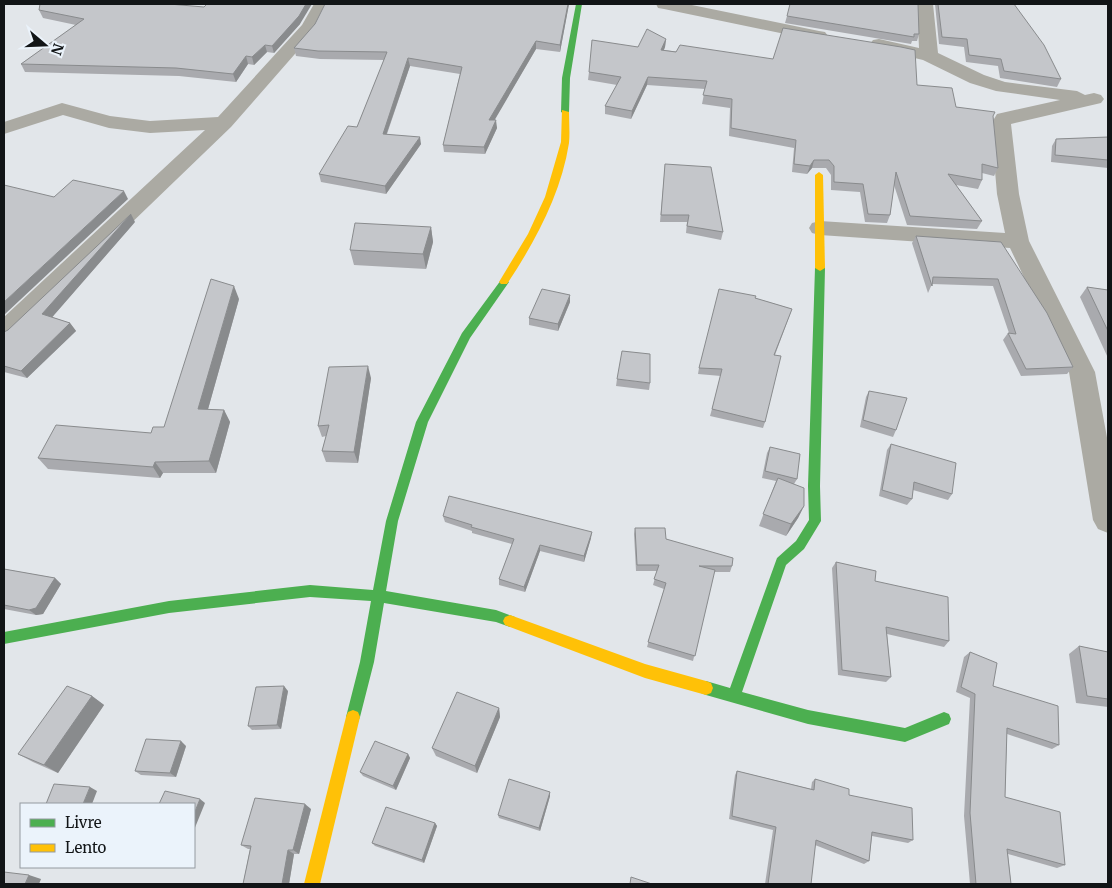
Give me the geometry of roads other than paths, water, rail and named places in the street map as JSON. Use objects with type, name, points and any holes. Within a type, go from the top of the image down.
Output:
[{"type":"street","points":[[4,331],[224,123],[309,26],[322,4]]},
{"type":"street","points":[[312,884],[367,662],[392,522],[422,422],[466,336],[519,261],[550,195],[565,142],[566,78],[579,4]]},
{"type":"street","points":[[664,4],[835,38]]},
{"type":"street","points":[[925,4],[929,56]]},
{"type":"street","points":[[864,42],[901,48],[929,56],[976,79],[1003,87],[1101,100]]},
{"type":"street","points":[[1101,100],[1004,118],[1001,124],[1008,194],[1018,241],[1082,372],[1108,520]]},
{"type":"street","points":[[4,128],[62,109],[109,122],[150,127],[224,123]]},
{"type":"street","points":[[734,696],[780,562],[800,545],[814,521],[820,228],[819,175]]},
{"type":"street","points":[[820,228],[1018,241]]},
{"type":"street","points":[[4,638],[169,607],[310,591],[379,596],[496,616],[644,671],[808,717],[904,735],[944,719]]}]
